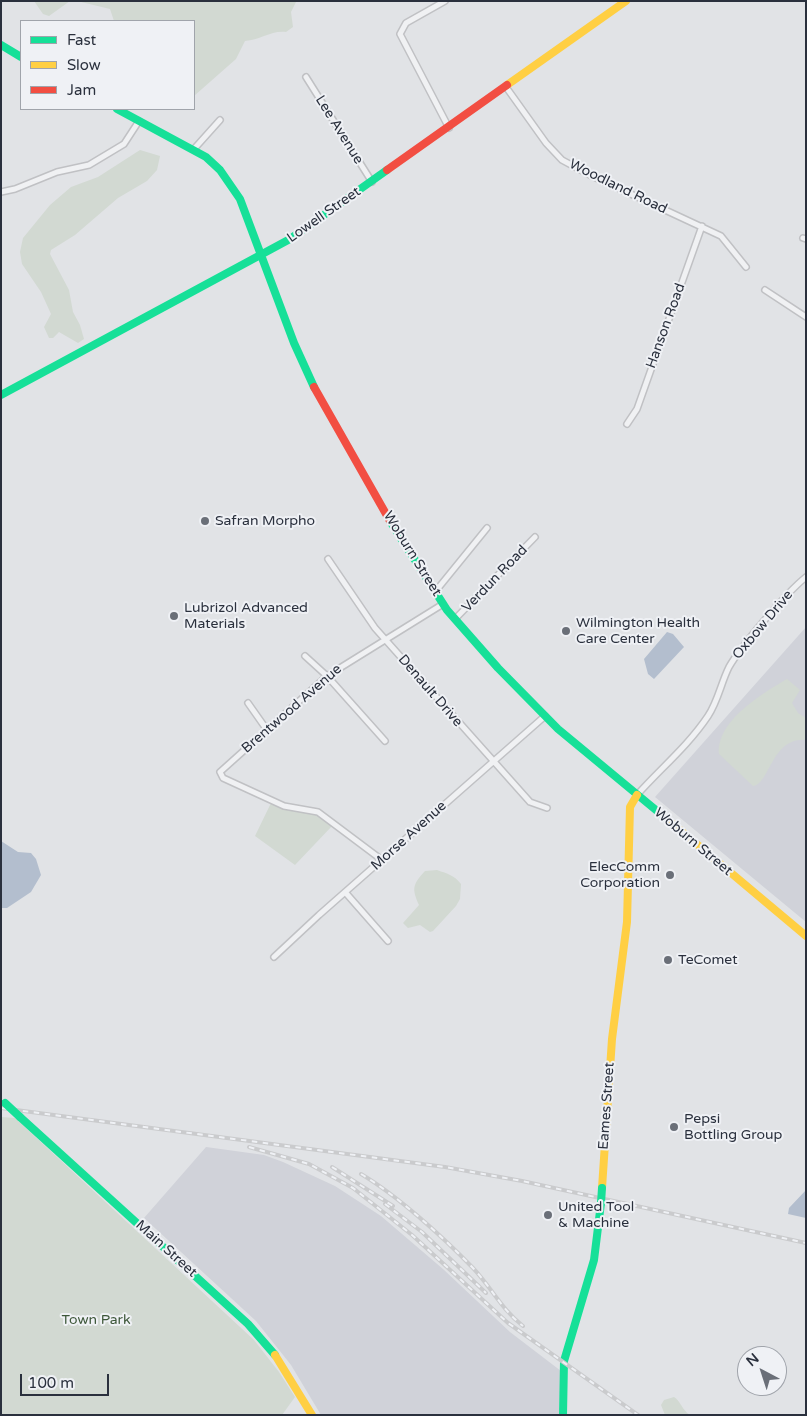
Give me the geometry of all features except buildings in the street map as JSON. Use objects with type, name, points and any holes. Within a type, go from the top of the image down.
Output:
[{"type":"main road","name":"Lowell Street","points":[[1,395],[261,256],[372,182],[626,1]]},
{"type":"main road","points":[[1,44],[20,56]]},
{"type":"main road","name":"Woburn Street","points":[[119,110],[194,149],[216,166],[234,189],[247,216],[294,343],[313,383],[396,532],[443,604],[455,619],[545,716],[806,936]]},
{"type":"main road","name":"Eames Street","points":[[563,1415],[564,1360],[594,1260],[601,1203],[612,1045],[627,922],[630,807],[637,795]]},
{"type":"main road","name":"Main Street","points":[[3,1101],[248,1324],[277,1358],[312,1415]]},
{"type":"street","points":[[445,1],[405,23],[400,34],[449,128]]},
{"type":"street","name":"Lee Avenue","points":[[306,77],[372,182]]},
{"type":"street","name":"Woodland Road","points":[[506,87],[546,143],[566,162],[724,238],[746,267]]},
{"type":"street","points":[[194,149],[220,120]]},
{"type":"street","points":[[1,192],[15,189],[57,172],[89,165],[124,144],[139,121]]},
{"type":"street","name":"Hanson Road","points":[[627,424],[637,409],[702,226]]},
{"type":"street","points":[[765,290],[806,317]]},
{"type":"street","points":[[435,592],[487,528]]},
{"type":"street","name":"Verdun Road","points":[[455,619],[535,538]]},
{"type":"street","name":"Denault Drive","points":[[328,559],[363,614],[385,640],[531,803],[547,808]]},
{"type":"street","name":"Oxbow Drive","points":[[637,795],[698,730],[716,703],[726,673],[735,658],[791,591],[806,578]]},
{"type":"street","name":"Brentwood Avenue","points":[[382,860],[318,812],[284,806],[223,778],[220,772],[328,676],[443,604]]},
{"type":"street","points":[[305,656],[328,676],[385,740]]},
{"type":"street","points":[[248,703],[267,730]]},
{"type":"street","name":"Morse Avenue","points":[[274,958],[345,892],[545,716]]},
{"type":"street","points":[[345,892],[388,941]]},
{"type":"shaded area","points":[[806,627],[806,922],[655,797]]},
{"type":"shaded area","points":[[206,1147],[264,1155],[283,1162],[335,1186],[381,1216],[443,1269],[510,1332],[561,1371],[559,1415],[321,1415],[291,1365],[256,1321],[144,1218]]},
{"type":"green space","points":[[34,1],[70,1],[49,16],[43,14]]},
{"type":"green space","points":[[77,1],[296,1],[291,12],[293,27],[286,32],[276,32],[245,41],[236,59],[195,95],[195,20],[114,20],[110,9]]},
{"type":"green space","points":[[140,150],[160,156],[157,170],[147,181],[118,198],[75,235],[51,250],[50,254],[69,290],[73,312],[80,325],[84,339],[78,343],[59,332],[53,338],[49,338],[44,327],[51,314],[41,292],[22,264],[20,252],[23,238],[50,205],[71,187],[98,177]]},
{"type":"green space","points":[[787,679],[800,690],[792,703],[798,713],[806,718],[806,740],[794,741],[785,746],[778,753],[764,778],[759,784],[753,786],[719,754],[720,742],[725,730],[743,709]]},
{"type":"green space","points":[[271,803],[311,812],[333,825],[295,865],[255,836]]},
{"type":"green space","points":[[437,870],[448,874],[461,884],[460,899],[433,931],[430,932],[420,925],[408,928],[403,923],[419,905],[414,887],[425,871]]},
{"type":"green space","name":"Town Park","points":[[1,1117],[15,1118],[254,1340],[279,1372],[295,1397],[282,1415],[1,1415]]},
{"type":"green space","points":[[674,1397],[690,1415],[665,1415],[661,1405],[664,1400]]},
{"type":"water","points":[[667,632],[673,634],[684,647],[654,679],[648,674],[644,659]]},
{"type":"water","points":[[1,841],[18,852],[31,853],[36,859],[41,875],[31,892],[7,908],[2,908]]},
{"type":"water","points":[[806,1190],[806,1218],[788,1214],[789,1208]]},
{"type":"railway","points":[[1,1108],[445,1167],[522,1181],[806,1243]]},
{"type":"railway","points":[[249,1147],[309,1164],[353,1188],[412,1235],[508,1323],[638,1415]]},
{"type":"railway","points":[[332,1167],[393,1206]]},
{"type":"railway","points":[[361,1174],[405,1205],[448,1243],[473,1268],[509,1313],[523,1326]]},
{"type":"railway","points":[[385,1204],[422,1232],[486,1293]]},
{"type":"traffic: fast","points":[[1,45],[20,56]]},
{"type":"traffic: fast","points":[[119,110],[206,157],[220,170],[240,199],[294,343],[314,387]]},
{"type":"traffic: fast","points":[[1,395],[290,239],[387,170]]},
{"type":"traffic: fast","points":[[390,521],[447,610],[498,668],[558,729],[668,820]]},
{"type":"traffic: fast","points":[[5,1103],[20,1117]]},
{"type":"traffic: fast","points":[[20,1117],[248,1324],[275,1355]]},
{"type":"traffic: fast","points":[[601,1203],[602,1188]]},
{"type":"traffic: fast","points":[[563,1415],[564,1361],[594,1260],[601,1203]]},
{"type":"traffic: slow","points":[[507,85],[626,1]]},
{"type":"traffic: slow","points":[[602,1188],[612,1039],[627,922],[630,807],[637,795]]},
{"type":"traffic: slow","points":[[668,820],[806,936]]},
{"type":"traffic: slow","points":[[275,1355],[312,1415]]},
{"type":"traffic: jam","points":[[387,170],[507,85]]},
{"type":"traffic: jam","points":[[314,387],[390,521]]},
{"type":"place","name":"Safran Morpho","points":[[205,521]]},
{"type":"place","name":"Lubrizol Advanced Materials","points":[[174,616]]},
{"type":"place","name":"Wilmington Health Care Center","points":[[566,631]]},
{"type":"place","name":"ElecComm Corporation","points":[[670,875]]},
{"type":"place","name":"TeComet","points":[[668,960]]},
{"type":"place","name":"Pepsi Bottling Group","points":[[674,1127]]},
{"type":"place","name":"United Tool & Machine","points":[[548,1215]]}]
